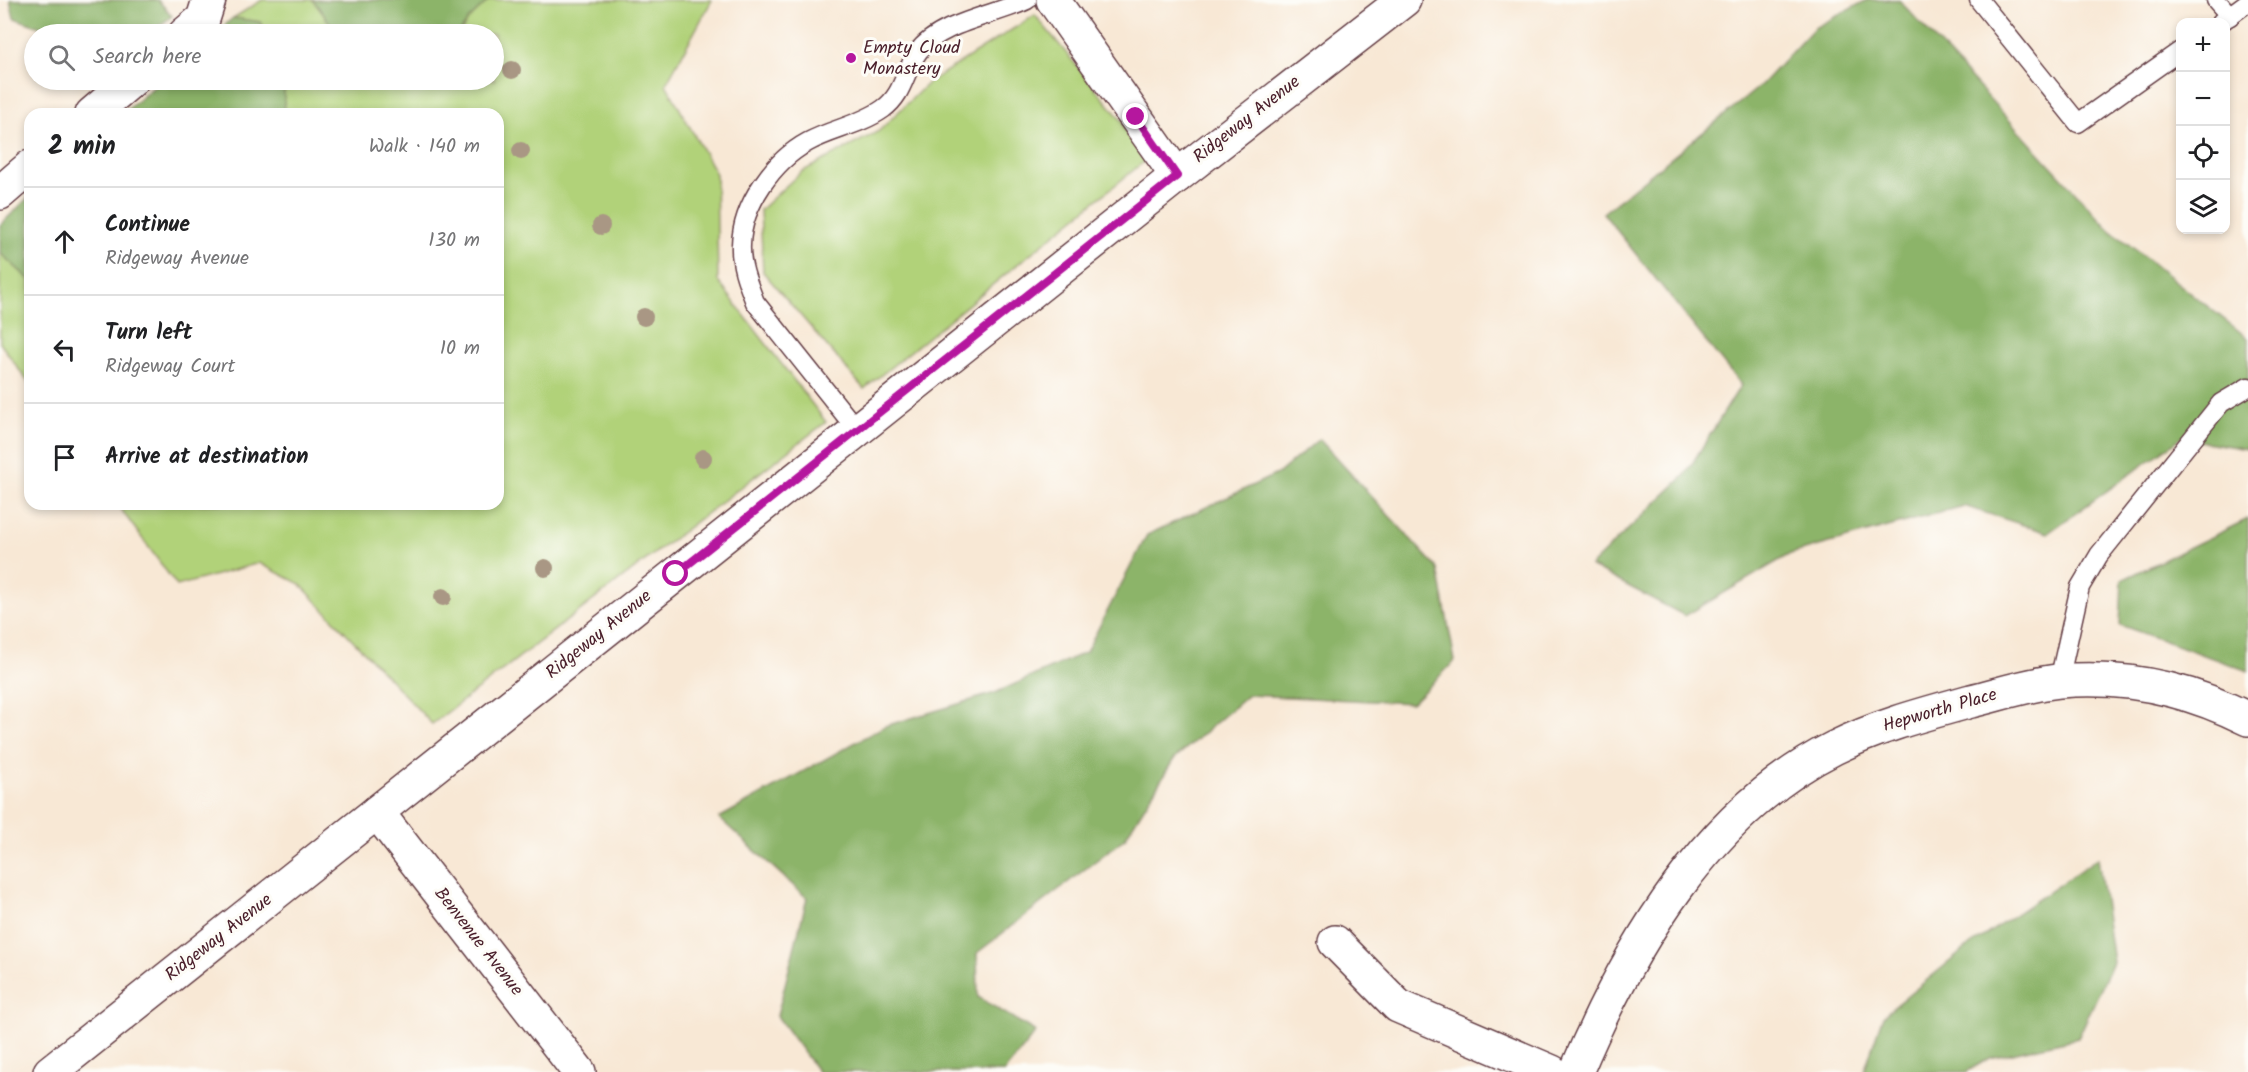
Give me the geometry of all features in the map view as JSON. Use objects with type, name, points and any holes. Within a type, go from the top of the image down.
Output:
[{"type":"street","points":[[197,24],[203,19],[209,0]]},
{"type":"street","points":[[1053,0],[1177,176]]},
{"type":"street","name":"Ridgeway Avenue","points":[[50,1072],[1177,176],[1404,0]]},
{"type":"street","points":[[99,108],[120,90]]},
{"type":"street","points":[[0,193],[24,172]]},
{"type":"street","name":"Hepworth Place","points":[[1576,1072],[1600,1015],[1637,949],[1675,891],[1711,844],[1789,775],[1833,749],[1923,713],[2016,688],[2059,681],[2116,681],[2164,687],[2214,702],[2248,719]]},
{"type":"street","name":"Benvenue Avenue","points":[[377,812],[579,1072]]},
{"type":"street","points":[[1335,942],[1398,1006],[1552,1072]]},
{"type":"lane","points":[[857,430],[755,302],[746,280],[741,247],[744,222],[758,191],[778,166],[807,142],[854,124],[884,108],[901,90],[917,52],[932,38],[959,24],[1001,12],[1028,0]]},
{"type":"lane","points":[[1979,0],[2078,123],[2176,54]]},
{"type":"lane","points":[[2216,0],[2225,18]]},
{"type":"lane","points":[[2227,18],[2248,2]]},
{"type":"lane","points":[[2059,681],[2080,587],[2099,555],[2221,403],[2248,387]]},
{"type":"green space","points":[[10,0],[158,0],[172,16],[162,24],[31,24],[14,18]]},
{"type":"green space","points":[[262,0],[313,0],[331,24],[261,24],[233,18]]},
{"type":"green space","points":[[313,0],[489,0],[465,24],[331,24]]},
{"type":"green space","points":[[489,0],[712,0],[666,84],[716,174],[718,281],[826,422],[432,724],[300,584],[259,563],[177,586],[121,510],[504,510],[504,108],[284,108],[284,90],[504,90],[504,24],[465,24]]},
{"type":"green space","points":[[1867,0],[1899,0],[2109,229],[2248,338],[2248,449],[2181,438],[2048,533],[1964,506],[1790,554],[1685,616],[1590,566],[1685,475],[1741,385],[1603,213],[1759,87],[1814,28]]},
{"type":"green space","points":[[1035,15],[1151,156],[864,389],[763,272],[760,210],[801,172],[879,131],[929,82]]},
{"type":"green space","points":[[233,18],[261,24],[226,24]]},
{"type":"green space","points":[[150,90],[284,90],[284,108],[129,108]]},
{"type":"green space","points":[[24,202],[24,275],[0,253],[0,225]]},
{"type":"green space","points":[[0,253],[24,275],[24,377],[0,343]]},
{"type":"green space","points":[[1319,439],[1438,569],[1455,661],[1412,703],[1248,695],[1174,759],[1125,838],[977,953],[978,997],[1036,1032],[1004,1072],[818,1072],[777,1016],[807,898],[719,818],[885,726],[995,693],[1086,652],[1147,535],[1279,473]]},
{"type":"green space","points":[[2248,519],[2248,671],[2120,625],[2122,580]]},
{"type":"green space","points":[[2098,858],[2113,962],[2078,1038],[1990,1058],[1966,1072],[1864,1072],[1883,1016],[1965,949]]},
{"type":"place","name":"Empty Cloud Monastery","points":[[851,58]]},
{"type":"route","points":[[676,574],[1177,176],[1136,117]]}]
